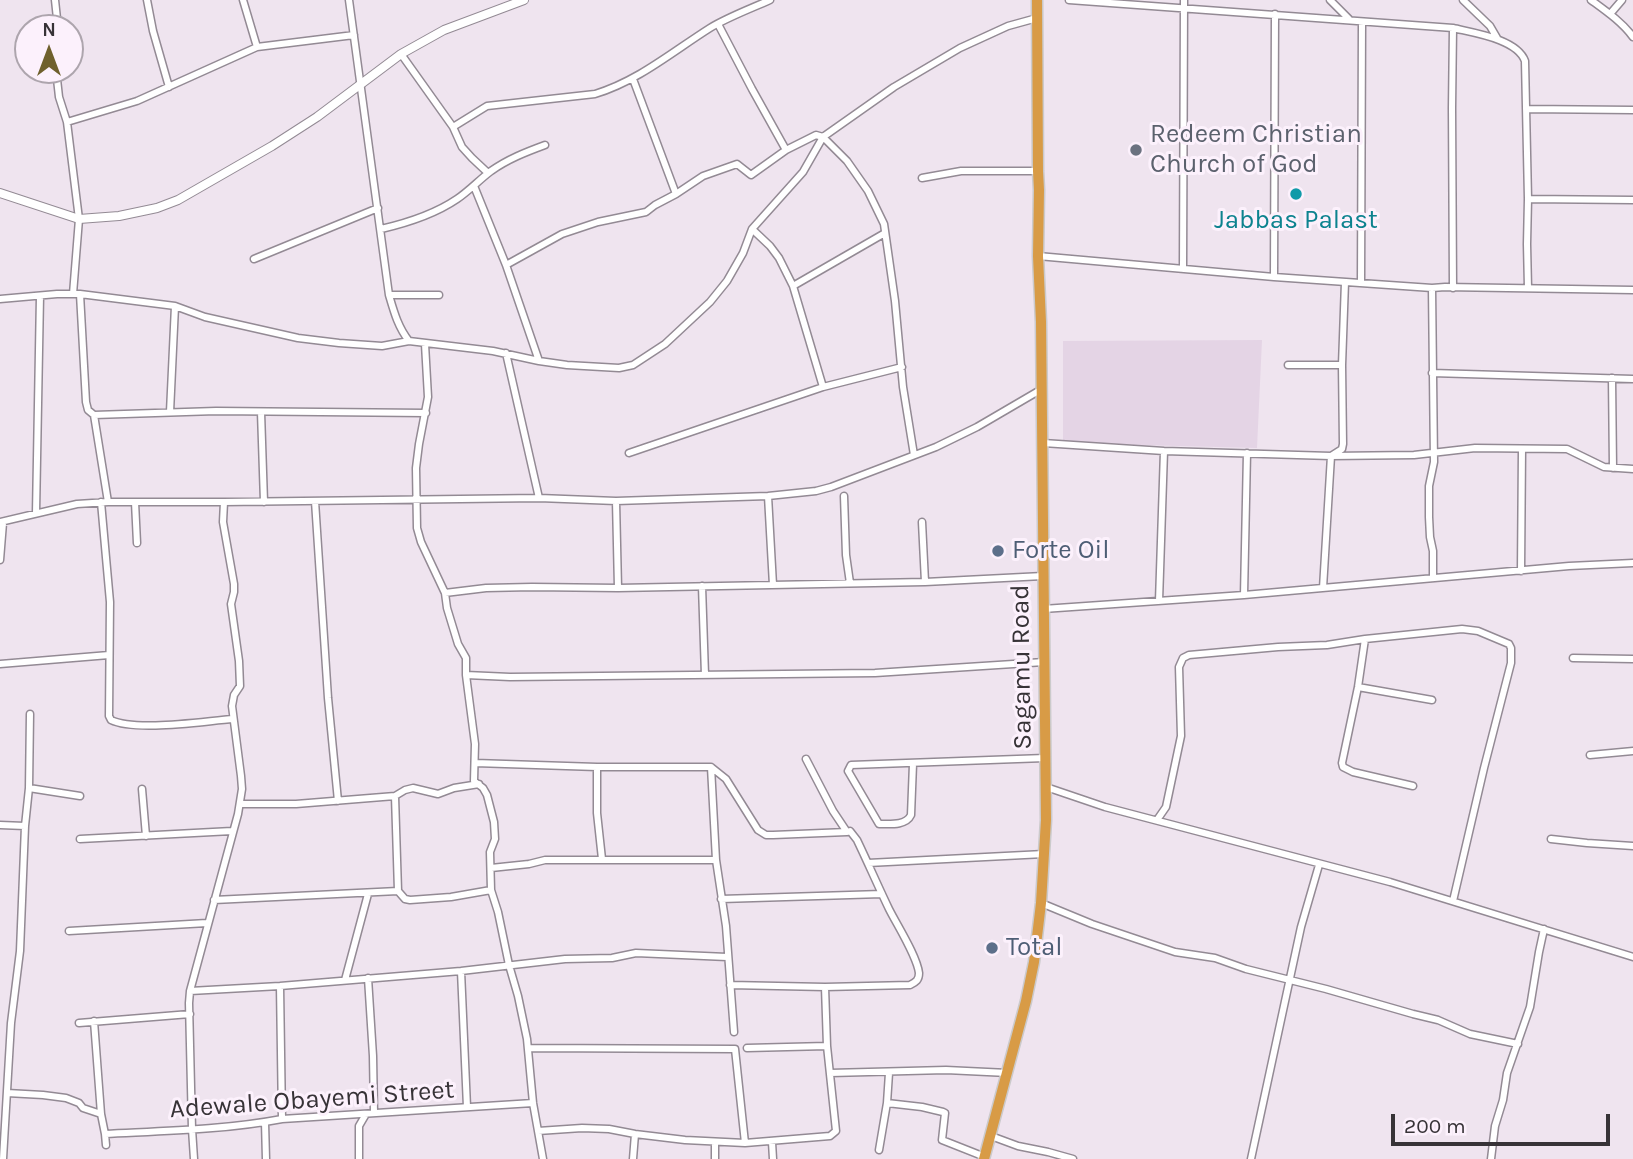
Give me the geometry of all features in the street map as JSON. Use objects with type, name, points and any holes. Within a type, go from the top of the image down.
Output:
[{"type":"highway","name":"Sagamu Road","points":[[985,1158],[1034,962],[1046,820],[1037,0]]},
{"type":"street","points":[[147,0],[169,87]]},
{"type":"street","points":[[243,0],[257,47]]},
{"type":"street","points":[[349,0],[389,295],[397,321],[409,341]]},
{"type":"street","points":[[0,193],[79,219],[119,216],[158,208],[178,200],[272,146],[317,117],[401,54],[500,4],[524,0]]},
{"type":"street","points":[[453,127],[487,106],[595,94],[611,89],[633,79],[718,24],[770,0]]},
{"type":"street","points":[[1069,0],[1453,29],[1497,38],[1524,56],[1525,61],[1528,288]]},
{"type":"street","points":[[1183,269],[1184,0]]},
{"type":"street","points":[[1331,0],[1350,20]]},
{"type":"street","points":[[1463,0],[1490,26],[1497,38]]},
{"type":"street","points":[[1591,0],[1633,37]]},
{"type":"street","points":[[1610,14],[1622,0]]},
{"type":"street","points":[[1274,277],[1275,14]]},
{"type":"street","points":[[0,299],[76,294],[175,306],[205,317],[298,338],[367,345],[409,341],[506,353],[539,361],[619,368],[633,365],[665,344],[727,281],[743,253],[752,229],[803,172],[823,137],[894,87],[960,48],[1008,26],[1037,18]]},
{"type":"street","points":[[1362,22],[1362,282]]},
{"type":"street","points":[[718,24],[786,150]]},
{"type":"street","points":[[1453,29],[1453,288]]},
{"type":"street","points":[[67,122],[137,101],[257,47],[354,35]]},
{"type":"street","points":[[401,54],[453,127],[462,146],[488,173]]},
{"type":"street","points":[[633,79],[676,194]]},
{"type":"street","points":[[58,84],[67,122],[79,219],[76,294],[88,410],[94,415],[170,412],[426,413]]},
{"type":"street","points":[[1526,109],[1633,110]]},
{"type":"street","points":[[506,265],[562,234],[598,222],[646,212],[703,176],[733,164],[741,166],[751,175],[786,150],[816,135],[823,137],[847,161],[868,191],[884,224],[903,387],[914,455]]},
{"type":"street","points":[[381,229],[435,212],[456,200],[488,173],[520,154],[545,145]]},
{"type":"street","points":[[922,178],[961,171],[1038,171]]},
{"type":"street","points":[[474,186],[506,265],[539,361]]},
{"type":"street","points":[[1528,199],[1633,201]]},
{"type":"street","points":[[254,259],[378,208]]},
{"type":"street","points":[[752,229],[779,258],[793,286],[823,387]]},
{"type":"street","points":[[793,286],[885,233]]},
{"type":"street","points":[[1038,256],[1432,288],[1633,290]]},
{"type":"street","points":[[1331,456],[1342,449],[1345,282]]},
{"type":"street","points":[[1432,288],[1434,462],[1429,486],[1429,527],[1433,577]]},
{"type":"street","points":[[389,295],[439,295]]},
{"type":"street","points":[[37,513],[40,296]]},
{"type":"street","points":[[170,412],[175,306]]},
{"type":"street","points":[[425,344],[428,380],[426,413],[416,468],[417,528],[445,593],[455,634],[466,658],[475,744],[474,781],[487,795],[494,822],[495,839],[490,852],[491,890],[518,996],[543,1159]]},
{"type":"street","points":[[506,353],[540,498]]},
{"type":"street","points":[[1288,365],[1342,365]]},
{"type":"street","points":[[629,453],[823,387],[902,366]]},
{"type":"street","points":[[1432,373],[1633,379]]},
{"type":"street","points":[[1612,379],[1613,468]]},
{"type":"street","points":[[0,560],[1,522],[77,504],[416,498],[616,501],[768,496],[816,491],[936,447],[977,427],[1042,389]]},
{"type":"street","points":[[261,412],[264,502]]},
{"type":"street","points":[[94,415],[105,502],[110,602],[109,716],[118,723],[143,726],[233,719]]},
{"type":"street","points":[[1043,443],[1164,451],[1391,457],[1475,448],[1572,450],[1604,467],[1633,468]]},
{"type":"street","points":[[1521,571],[1522,449]]},
{"type":"street","points":[[1159,601],[1164,451]]},
{"type":"street","points":[[1244,595],[1247,453]]},
{"type":"street","points":[[1323,588],[1331,456]]},
{"type":"street","points":[[768,496],[773,585]]},
{"type":"street","points":[[844,496],[850,583]]},
{"type":"street","points":[[315,501],[338,801]]},
{"type":"street","points":[[616,501],[618,588]]},
{"type":"street","points":[[135,502],[137,543]]},
{"type":"street","points":[[194,1159],[190,990],[240,804],[241,776],[232,706],[240,681],[231,604],[234,584],[223,522],[224,502]]},
{"type":"street","points":[[922,522],[925,582]]},
{"type":"street","points":[[1043,609],[1633,563]]},
{"type":"street","points":[[445,593],[532,586],[618,588],[773,585],[1043,576]]},
{"type":"street","points":[[702,586],[705,675]]},
{"type":"street","points":[[1157,820],[1166,807],[1181,736],[1178,682],[1183,658],[1189,655],[1474,630],[1509,644],[1511,663],[1454,901]]},
{"type":"street","points":[[1365,639],[1358,687],[1342,757],[1343,767],[1353,772],[1413,786]]},
{"type":"street","points":[[0,664],[109,656]]},
{"type":"street","points":[[1573,658],[1633,659]]},
{"type":"street","points":[[466,675],[510,677],[875,673],[1044,662]]},
{"type":"street","points":[[1358,687],[1432,700]]},
{"type":"street","points":[[3,1159],[11,1032],[20,951],[29,788],[30,714]]},
{"type":"street","points":[[1590,755],[1633,751]]},
{"type":"street","points":[[913,764],[909,820],[904,823],[879,824],[848,771],[851,765],[1045,758]]},
{"type":"street","points":[[806,759],[846,832]]},
{"type":"street","points":[[475,763],[711,767],[726,779],[762,833],[773,835],[850,831],[909,948],[919,975],[916,982],[910,985],[825,987],[730,985]]},
{"type":"street","points":[[597,767],[597,813],[602,859]]},
{"type":"street","points":[[711,767],[716,860],[726,926],[734,1032]]},
{"type":"street","points":[[240,804],[296,804],[395,796],[413,788],[438,794],[453,788],[479,784]]},
{"type":"street","points":[[1046,787],[1105,807],[1390,882],[1633,957]]},
{"type":"street","points":[[29,788],[80,796]]},
{"type":"street","points":[[142,789],[146,836]]},
{"type":"street","points":[[395,796],[398,891],[405,899],[451,897],[491,890]]},
{"type":"street","points":[[1166,807],[1170,824]]},
{"type":"street","points":[[0,825],[25,826]]},
{"type":"street","points":[[80,839],[232,831]]},
{"type":"street","points":[[1551,839],[1633,846]]},
{"type":"street","points":[[868,863],[1044,853]]},
{"type":"street","points":[[491,868],[545,860],[716,860]]},
{"type":"street","points":[[1251,1159],[1301,927],[1319,864]]},
{"type":"street","points":[[214,900],[398,891]]},
{"type":"street","points":[[345,980],[368,894]]},
{"type":"street","points":[[721,899],[883,894]]},
{"type":"street","points":[[1041,903],[1092,924],[1175,952],[1215,957],[1246,970],[1438,1020],[1471,1034],[1518,1044]]},
{"type":"street","points":[[69,931],[208,923]]},
{"type":"street","points":[[1494,1158],[1495,1126],[1507,1073],[1530,1007],[1544,929]]},
{"type":"street","points":[[190,990],[280,986],[461,971],[565,959],[612,958],[636,953],[727,957]]},
{"type":"street","points":[[461,971],[467,1107]]},
{"type":"street","points":[[359,1159],[359,1126],[370,1114],[373,1056],[369,978]]},
{"type":"street","points":[[280,986],[282,1119]]},
{"type":"street","points":[[538,1131],[609,1129],[635,1134],[745,1143],[832,1135],[836,1131],[827,1046],[825,987]]},
{"type":"street","points":[[79,1023],[190,1014]]},
{"type":"street","points":[[94,1021],[106,1145]]},
{"type":"street","points":[[0,1031],[11,1032]]},
{"type":"street","points":[[747,1048],[827,1046]]},
{"type":"street","points":[[528,1048],[735,1049],[745,1143]]},
{"type":"street","points":[[830,1073],[946,1070],[1008,1073]]},
{"type":"street","points":[[879,1150],[889,1073]]},
{"type":"street","points":[[7,1093],[66,1098],[101,1114]]},
{"type":"street","name":"Adewale Obayemi Street","points":[[104,1134],[192,1129],[282,1119],[533,1103]]},
{"type":"street","points":[[887,1103],[943,1112],[942,1140],[985,1158]]},
{"type":"street","points":[[346,1115],[359,1126]]},
{"type":"street","points":[[265,1122],[266,1159]]},
{"type":"street","points":[[633,1159],[635,1134]]},
{"type":"street","points":[[991,1136],[1018,1146],[1073,1159]]},
{"type":"street","points":[[715,1142],[715,1159]]},
{"type":"street","points":[[772,1142],[774,1159]]},
{"type":"shaded area","points":[[1262,340],[1257,448],[1063,443],[1063,341]]},
{"type":"place","name":"Redeem Christian Church of God","points":[[1136,150]]},
{"type":"place","name":"Jabbas Palast","points":[[1296,194]]},
{"type":"place","name":"Forte Oil","points":[[998,551]]},
{"type":"place","name":"Total","points":[[992,948]]}]
